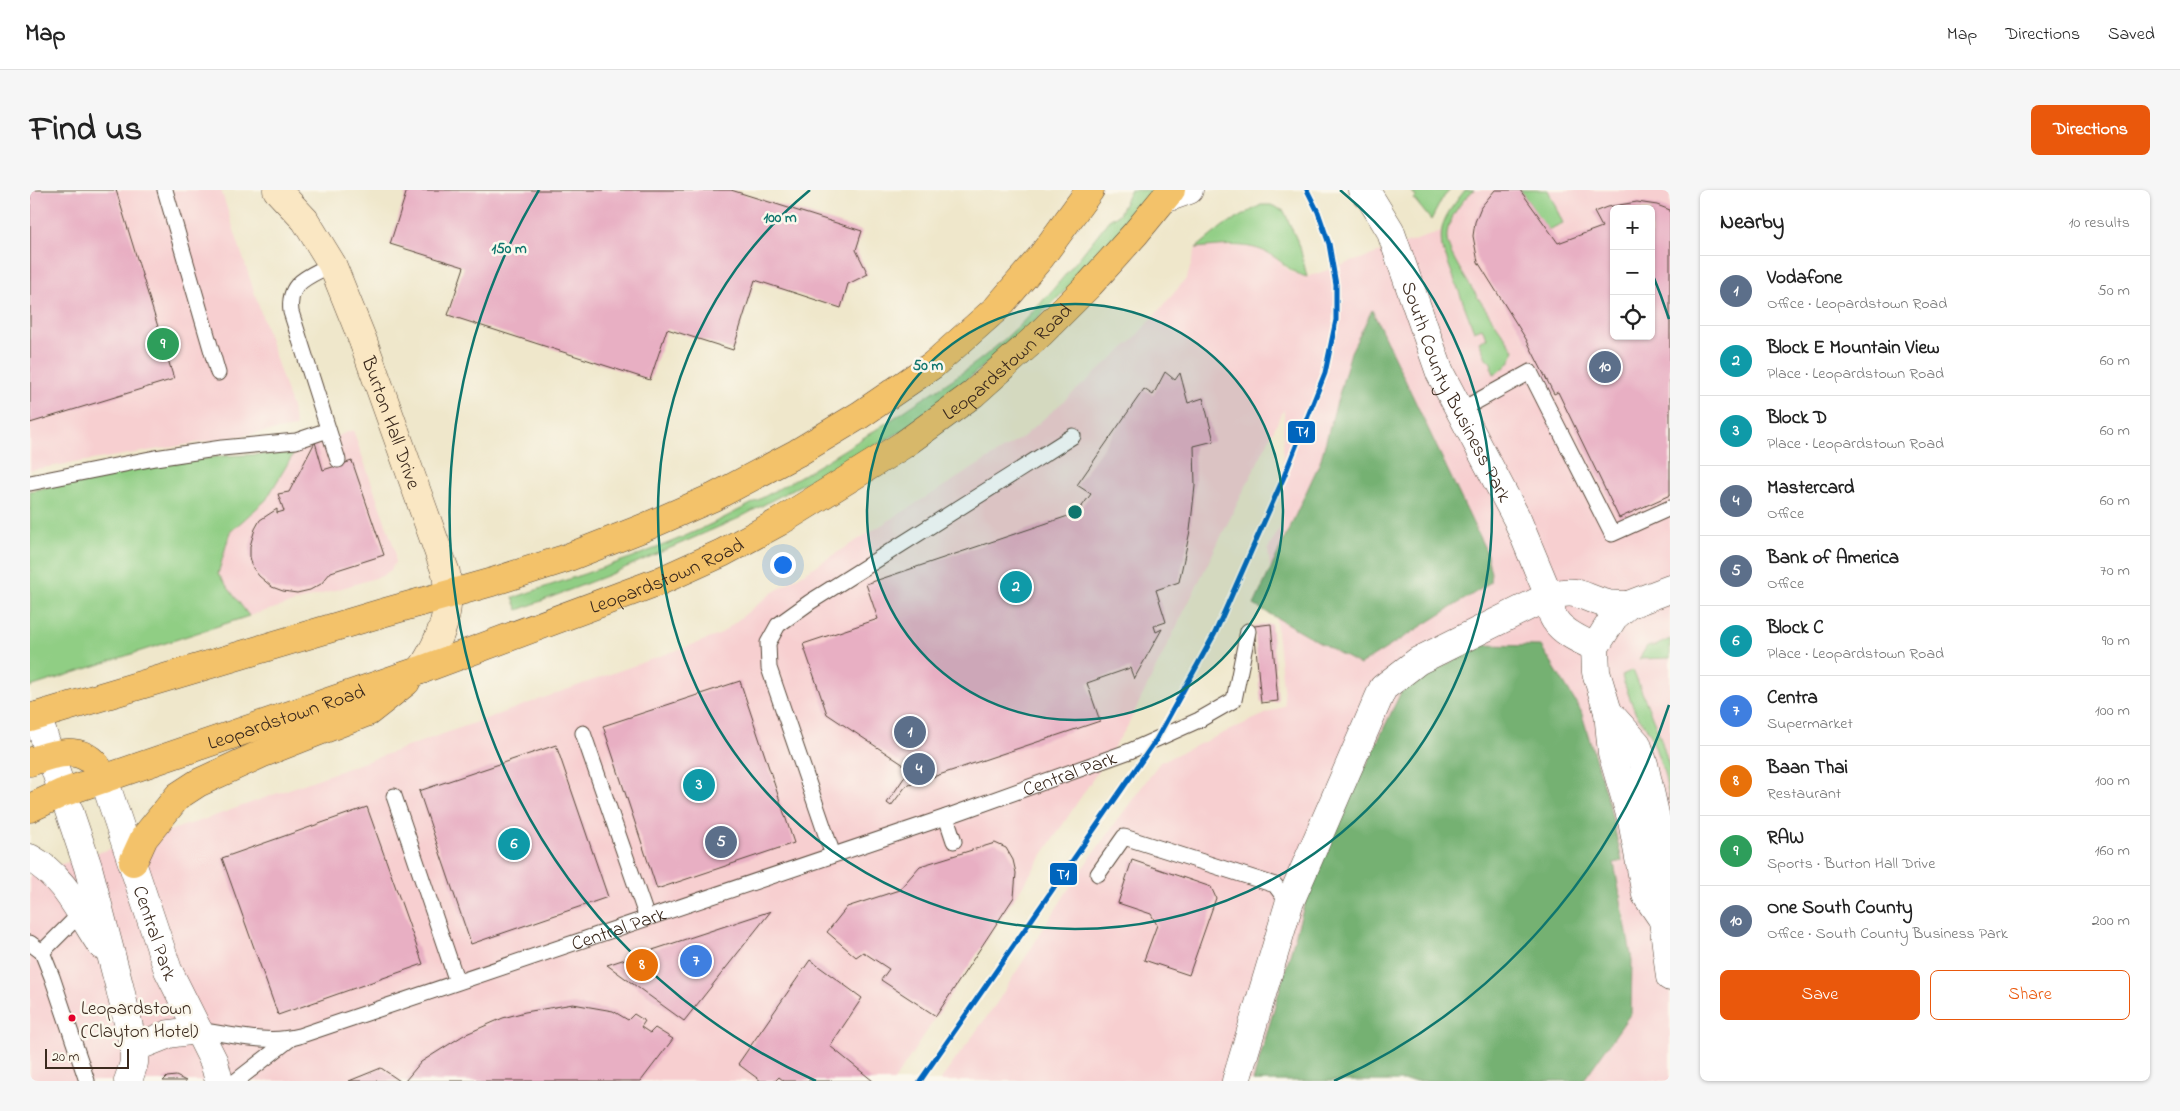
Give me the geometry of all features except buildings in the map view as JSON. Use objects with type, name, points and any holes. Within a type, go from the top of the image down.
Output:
[{"type":"highway","name":"Leopardstown Road","points":[[30,808],[62,793],[421,670],[660,581],[722,553],[779,522],[903,445],[973,394],[1040,334],[1090,284],[1168,195]]},
{"type":"highway","points":[[33,717],[492,582],[564,559],[643,528],[714,497],[797,453],[860,415],[933,365],[997,308],[1041,257],[1083,196]]},
{"type":"highway","points":[[133,862],[144,838],[178,796],[198,783],[262,754],[368,712],[421,670]]},
{"type":"highway","points":[[40,758],[64,752],[86,756],[96,764],[104,779]]},
{"type":"street","name":"Burton Hall Drive","points":[[277,190],[305,220],[332,264],[363,341],[446,573],[449,594],[446,618],[435,649],[421,670]]},
{"type":"street","points":[[1168,195],[1189,190]]},
{"type":"street","name":"South County Business Park","points":[[1362,190],[1376,206],[1390,230],[1440,373],[1462,410],[1516,519],[1549,596],[1550,608],[1555,620],[1580,641],[1596,647]]},
{"type":"street","points":[[1666,920],[1646,895],[1632,821],[1612,753],[1608,712],[1596,672],[1596,647],[1614,618],[1628,605],[1670,589]]},
{"type":"street","points":[[1236,1081],[1289,904],[1383,688],[1418,661],[1549,596],[1564,592],[1578,592],[1607,604],[1628,605]]},
{"type":"street","points":[[1608,712],[1637,744],[1644,764],[1670,882]]},
{"type":"street","points":[[33,717],[40,758],[62,793],[85,859],[88,906],[113,963],[134,1048],[134,1063],[128,1081]]},
{"type":"street","name":"Central Park","points":[[104,779],[168,970],[214,1062],[219,1081]]},
{"type":"street","points":[[30,858],[41,864],[88,906]]},
{"type":"street","points":[[1670,889],[1666,920],[1670,978]]},
{"type":"street","name":"Central Park","points":[[134,1048],[169,1034],[198,1030]]},
{"type":"lane","points":[[165,190],[218,373]]},
{"type":"lane","points":[[332,264],[303,279],[293,289],[289,299],[291,312],[338,460]]},
{"type":"lane","points":[[1462,410],[1530,372],[1612,534],[1670,508]]},
{"type":"lane","points":[[30,483],[155,458],[222,448],[296,441],[328,430]]},
{"type":"lane","points":[[833,855],[769,668],[768,643],[778,625],[810,602],[1073,436]]},
{"type":"lane","name":"Central Park","points":[[236,1081],[290,1039],[946,817],[1130,752],[1226,706],[1234,700],[1248,631]]},
{"type":"lane","points":[[583,733],[647,918]]},
{"type":"lane","points":[[394,796],[457,982]]},
{"type":"lane","points":[[946,817],[954,841]]},
{"type":"lane","points":[[1098,874],[1124,836],[1275,885],[1289,904]]},
{"type":"lane","points":[[87,1081],[52,977],[36,948],[88,906]]},
{"type":"lane","name":"Central Park","points":[[198,1030],[262,1038],[290,1039]]},
{"type":"shaded area","points":[[30,190],[221,190],[292,408],[296,427],[30,470]]},
{"type":"shaded area","points":[[1465,190],[1670,190],[1670,1081],[940,1081],[996,1004],[1076,877],[1160,762],[1285,705],[1268,549],[1282,524],[1284,409],[1127,727],[894,1081],[30,1081],[30,874],[203,820],[719,635],[772,593],[1023,437],[1132,341],[1187,278],[1196,248],[1221,246],[1257,248],[1272,255],[1291,272],[1307,277],[1440,232],[1451,209]]},
{"type":"shaded area","points":[[353,430],[395,550],[395,562],[391,570],[382,576],[249,616],[218,574],[230,531],[266,500],[294,453]]},
{"type":"green space","points":[[1131,190],[1154,190],[1129,226],[1016,340],[904,430],[737,519],[606,576],[518,610],[513,598],[608,566],[678,539],[753,503],[852,445],[977,362],[1005,339],[1037,307],[1109,220],[1119,214]]},
{"type":"green space","points":[[1411,190],[1450,190],[1442,199],[1431,220],[1414,199],[1416,197]]},
{"type":"green space","points":[[1465,190],[1474,190],[1455,212],[1449,225],[1447,239],[1449,248],[1465,277],[1514,350],[1507,365],[1494,374],[1492,365],[1487,360],[1479,342],[1487,338],[1482,328],[1474,331],[1442,247],[1442,230],[1446,216]]},
{"type":"green space","points":[[1520,190],[1548,190],[1563,223],[1548,230]]},
{"type":"green space","points":[[1261,205],[1271,205],[1284,211],[1300,247],[1307,277],[1292,270],[1271,255],[1253,248],[1234,245],[1196,248],[1223,226]]},
{"type":"green space","points":[[1372,310],[1486,551],[1491,573],[1490,582],[1484,587],[1360,665],[1254,605],[1320,462],[1351,352]]},
{"type":"green space","points":[[294,453],[266,500],[230,532],[218,574],[249,616],[30,687],[30,491],[117,472],[222,456]]},
{"type":"green space","points":[[1670,639],[1670,658],[1639,659],[1647,646],[1655,646]]},
{"type":"green space","points":[[1478,645],[1541,646],[1581,711],[1609,804],[1622,861],[1614,863],[1632,960],[1631,1013],[1583,1081],[1253,1081],[1311,882],[1401,692]]},
{"type":"green space","points":[[1633,670],[1660,736],[1670,769],[1670,802],[1664,773],[1650,733],[1635,712],[1623,680],[1622,675]]},
{"type":"transit line","name":"T1","points":[[920,1081],[1156,740],[1215,633],[1283,479],[1325,373],[1336,320],[1336,285],[1329,244],[1318,212],[1307,190]]},
{"type":"place","name":"RAW","points":[[163,344]]},
{"type":"place","name":"One South County","points":[[1605,367]]},
{"type":"place","name":"Block E Mountain View","points":[[1016,587]]},
{"type":"place","name":"Vodafone","points":[[910,732]]},
{"type":"place","name":"Mastercard","points":[[919,769]]},
{"type":"place","name":"Block D","points":[[699,785]]},
{"type":"place","name":"Bank of America","points":[[721,842]]},
{"type":"place","name":"Block C","points":[[514,844]]},
{"type":"place","name":"Centra","points":[[696,961]]},
{"type":"place","name":"Baan Thai","points":[[642,965]]},
{"type":"place","name":"Leopardstown (Clayton Hotel)","points":[[72,1018]]}]
